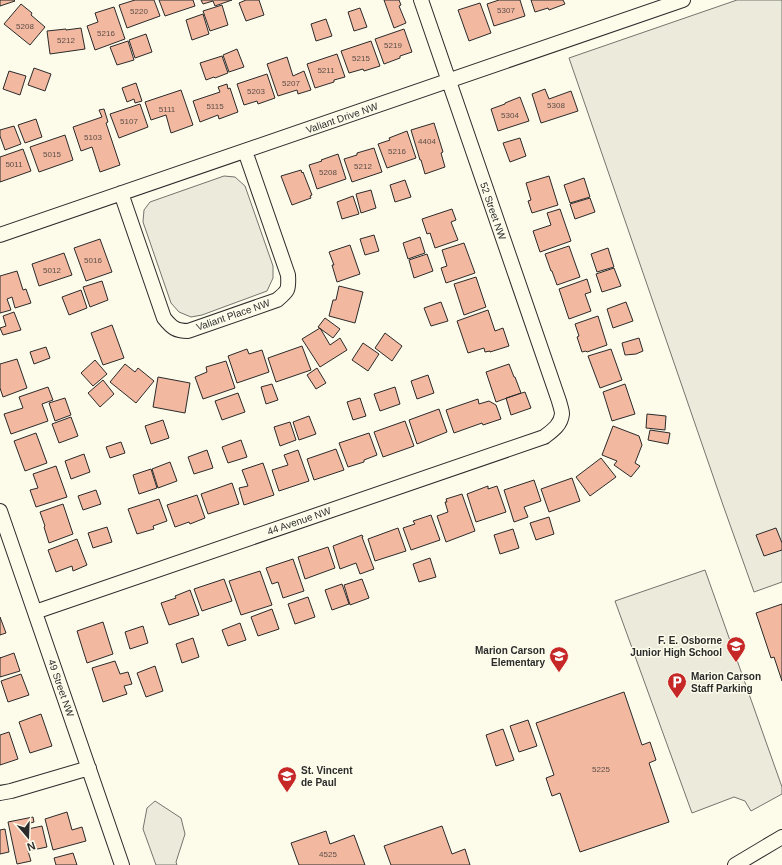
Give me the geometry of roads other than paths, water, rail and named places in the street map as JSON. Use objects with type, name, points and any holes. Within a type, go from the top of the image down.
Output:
[{"type":"street","name":"52 Street NW","points":[[420,0],[559,400],[562,414],[560,423]]},
{"type":"street","name":"Valiant Drive NW","points":[[0,235],[683,0]]},
{"type":"street","name":"Valiant Place NW","points":[[121,193],[164,318],[178,331],[188,331],[277,300],[286,293],[289,284],[288,275],[244,151]]},
{"type":"street","name":"44 Avenue NW","points":[[35,612],[544,437],[560,423]]},
{"type":"street","name":"49 Street NW","points":[[0,511],[122,865]]},
{"type":"street","points":[[0,793],[88,768]]},
{"type":"street","points":[[735,865],[782,837]]},
{"type":"place","name":"F. E. Osborne Junior High School","points":[[736,663]]},
{"type":"place","name":"Marion Carson Elementary","points":[[559,673]]},
{"type":"place","name":"Marion Carson Staff Parking","points":[[677,699]]},
{"type":"place","name":"St. Vincent de Paul","points":[[287,793]]}]
